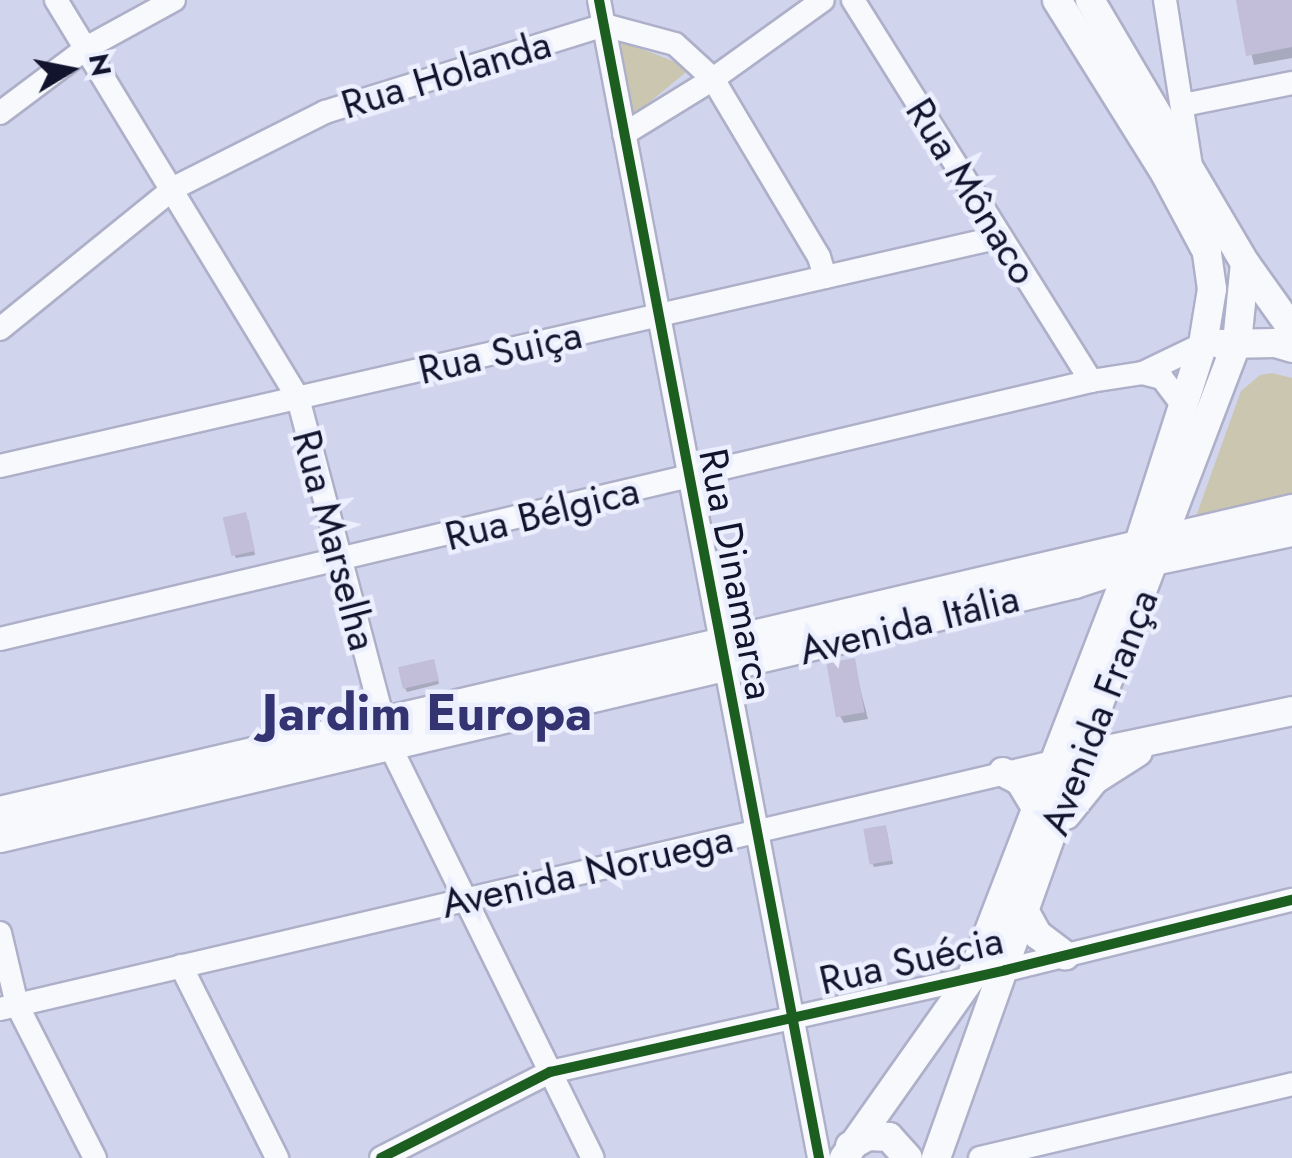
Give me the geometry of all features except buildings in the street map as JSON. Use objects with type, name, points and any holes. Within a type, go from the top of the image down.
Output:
[{"type":"main road","name":"Avenida França","points":[[1056,0],[1165,173],[1207,252],[1212,289],[1204,344],[1147,552],[1114,609],[1068,758]]},
{"type":"main road","points":[[1090,0],[1192,166],[1245,262],[1292,330]]},
{"type":"main road","name":"Avenida França","points":[[847,1152],[971,978],[1046,821],[1147,552],[1236,343],[1245,262]]},
{"type":"main road","points":[[1204,344],[1276,343],[1292,348]]},
{"type":"main road","name":"Avenida Itália","points":[[0,812],[387,734],[722,656],[1147,552],[1292,508]]},
{"type":"main road","name":"Avenida Itália","points":[[722,656],[1075,584],[1147,552],[1292,532]]},
{"type":"main road","points":[[1075,584],[1114,609]]},
{"type":"main road","name":"Avenida Noruega","points":[[1068,758],[1292,711]]},
{"type":"main road","name":"Avenida Itália","points":[[0,838],[387,734]]},
{"type":"main road","points":[[1003,772],[1020,781],[1046,821],[1112,765],[1162,739]]},
{"type":"main road","name":"Avenida França","points":[[936,1158],[1026,912],[1046,821]]},
{"type":"main road","points":[[1026,912],[1038,936],[1065,955]]},
{"type":"main road","points":[[847,1152],[868,1136],[889,1137],[908,1158]]},
{"type":"street","name":"Rua Marselha","points":[[56,0],[174,188],[298,398],[387,734],[464,900],[594,1158]]},
{"type":"street","points":[[0,113],[88,47],[174,0]]},
{"type":"street","name":"Rua Dinamarca","points":[[599,0],[819,1158]]},
{"type":"street","points":[[624,134],[713,79],[822,0]]},
{"type":"street","name":"Rua Mônaco","points":[[853,0],[1091,381]]},
{"type":"street","points":[[1165,0],[1192,166]]},
{"type":"street","name":"Rua Holanda","points":[[0,329],[174,188],[324,112],[604,25],[675,44],[713,79],[819,257],[825,277]]},
{"type":"street","points":[[1183,105],[1292,82]]},
{"type":"street","name":"Rua Suiça","points":[[0,466],[1000,236]]},
{"type":"street","name":"Rua Bélgica","points":[[0,639],[339,562],[1091,381],[1142,373],[1204,344]]},
{"type":"street","points":[[1142,373],[1162,378],[1185,410]]},
{"type":"street","name":"Avenida Noruega","points":[[8,1007],[1068,758]]},
{"type":"street","name":"Rua Suécia","points":[[382,1158],[550,1072],[1006,970],[1292,900]]},
{"type":"street","points":[[0,932],[8,1007],[95,1158]]},
{"type":"street","points":[[181,966],[277,1158]]},
{"type":"street","points":[[980,1158],[1292,1084]]},
{"type":"shaded area","points":[[621,41],[691,68],[628,120]]},
{"type":"shaded area","points":[[1272,373],[1292,378],[1292,497],[1195,519],[1241,391],[1260,375]]},
{"type":"cycle path","points":[[599,0],[819,1158]]},
{"type":"cycle path","points":[[381,1158],[550,1072],[1006,970],[1292,900]]},
{"type":"district","name":"Jardim Europa","points":[[427,713]]}]
